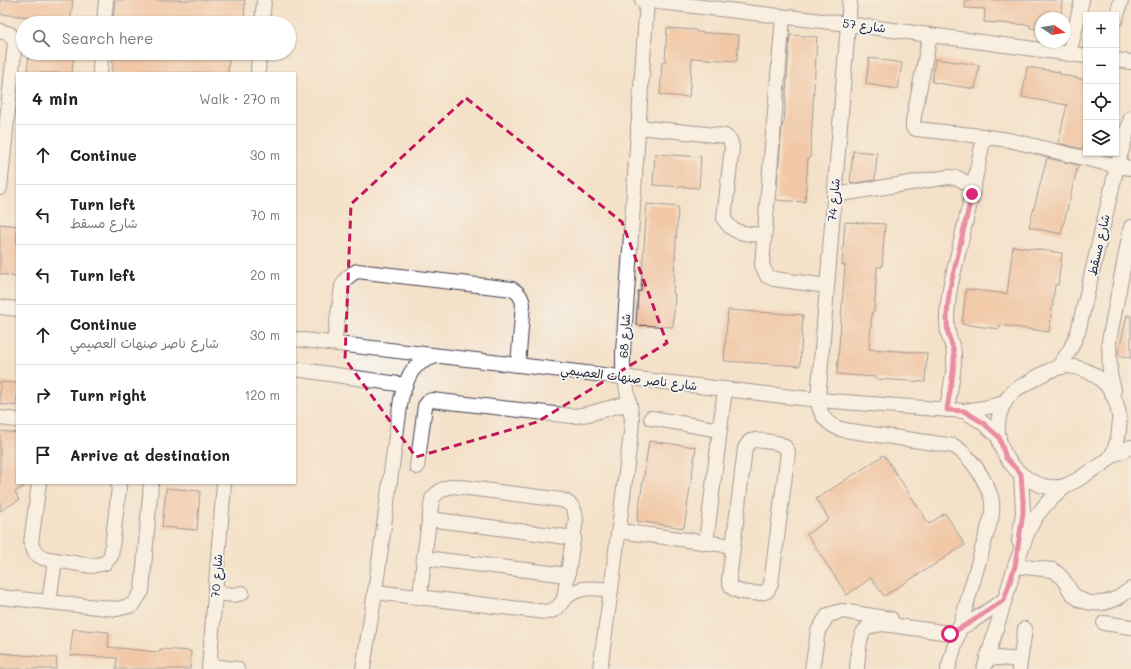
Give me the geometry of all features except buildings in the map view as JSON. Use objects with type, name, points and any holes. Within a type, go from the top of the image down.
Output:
[{"type":"street","points":[[105,16],[106,0]]},
{"type":"street","points":[[263,16],[264,0]]},
{"type":"street","name":"شارع 57","points":[[642,0],[848,24],[1083,56]]},
{"type":"street","name":"شارع 68","points":[[600,669],[619,531],[632,419],[623,366],[623,352],[646,0]]},
{"type":"street","name":"شارع 74","points":[[818,400],[850,0]]},
{"type":"street","points":[[1069,54],[1082,0]]},
{"type":"street","points":[[1118,12],[1121,0]]},
{"type":"street","points":[[783,16],[762,265],[768,276],[774,279],[827,286]]},
{"type":"street","points":[[0,31],[10,34],[15,42],[0,188]]},
{"type":"street","points":[[930,35],[912,121],[913,127],[918,130],[984,136],[1009,140],[1131,168]]},
{"type":"street","points":[[100,72],[101,60]]},
{"type":"street","points":[[258,72],[259,60]]},
{"type":"street","points":[[1119,60],[1131,62]]},
{"type":"street","points":[[638,127],[725,136],[730,140],[732,147],[724,219],[732,230],[738,232],[764,234]]},
{"type":"street","name":"شارع مسقط","points":[[1058,367],[1070,350],[1078,332],[1117,166],[1130,130]]},
{"type":"street","points":[[947,410],[954,360],[953,348],[949,337],[948,302],[984,136]]},
{"type":"street","points":[[834,195],[948,177],[958,178],[967,182],[970,185],[972,194]]},
{"type":"street","points":[[1111,456],[1121,436],[1123,423],[1122,411],[1110,374],[1109,341],[1131,227]]},
{"type":"street","points":[[334,344],[342,286],[345,279],[350,274],[357,271],[512,289],[518,292],[521,296],[523,304],[518,365]]},
{"type":"street","points":[[0,307],[16,309]]},
{"type":"street","name":"شارع ناصر صنهات العصيمي","points":[[296,339],[818,400],[964,411],[1004,403]]},
{"type":"street","points":[[363,669],[401,399],[412,369],[425,359],[437,356]]},
{"type":"street","points":[[1066,486],[1052,487],[1040,485],[1021,474],[1006,458],[999,437],[999,415],[1004,403],[1014,392],[1045,372],[1058,367],[1077,367],[1086,370],[1103,380],[1117,398],[1131,411]]},
{"type":"street","points":[[296,370],[405,385]]},
{"type":"street","points":[[706,542],[725,390]]},
{"type":"street","points":[[417,467],[425,406],[426,403],[432,400],[572,416],[582,416],[614,406],[630,404]]},
{"type":"street","points":[[818,400],[819,409],[823,417],[828,423],[836,428],[954,446],[964,452],[971,460],[988,489],[993,506],[992,515],[948,669]]},
{"type":"street","name":"شارع ناصر صنهات العصيمي","points":[[964,411],[982,422],[999,437]]},
{"type":"street","points":[[0,418],[16,420]]},
{"type":"street","points":[[651,418],[720,430]]},
{"type":"street","points":[[755,440],[780,443],[784,445],[788,452],[788,457],[770,588],[758,594],[735,590],[732,588],[729,580],[733,546],[745,448],[750,441],[755,440]]},
{"type":"street","points":[[1025,629],[1020,665],[985,663],[1015,566],[1029,529],[1037,515],[1055,494],[1066,486],[1101,465],[1111,456],[1131,447]]},
{"type":"street","points":[[1015,566],[1023,513],[1021,474]]},
{"type":"street","points":[[39,484],[31,543],[35,552],[43,558],[92,566],[104,564],[111,556],[118,484]]},
{"type":"street","points":[[0,597],[117,609],[133,605],[142,591],[151,484]]},
{"type":"street","name":"شارع 70","points":[[209,667],[224,484]]},
{"type":"street","points":[[420,597],[432,499],[436,493],[444,488],[453,486],[562,500],[570,503],[575,510],[576,519],[564,599]]},
{"type":"street","points":[[429,519],[574,538]]},
{"type":"street","points":[[619,531],[733,546]]},
{"type":"street","points":[[424,558],[569,570],[577,579],[590,588]]},
{"type":"street","points":[[49,602],[55,560]]},
{"type":"street","points":[[1015,566],[1053,570],[1061,576],[1076,597],[1087,602],[1108,602],[1116,599],[1131,589]]},
{"type":"street","points":[[375,592],[546,612],[553,611],[559,607],[564,599],[575,590],[590,588],[611,590]]},
{"type":"street","points":[[215,593],[234,595],[242,593]]},
{"type":"street","points":[[857,669],[861,636],[865,629],[883,624],[950,634],[1004,600]]},
{"type":"street","points":[[812,669],[818,631],[828,616],[842,611],[958,630]]},
{"type":"street","points":[[1104,623],[1131,627]]},
{"type":"street","points":[[209,667],[237,669]]},
{"type":"highlighted area","points":[[466,98],[622,222],[667,343],[537,422],[416,457],[345,359],[351,204]]},
{"type":"route","points":[[950,634],[1004,600],[1015,566],[1023,513],[1021,474],[1006,458],[999,437],[974,416],[964,411],[947,410],[954,360],[952,342],[949,337],[947,316],[948,302],[972,194]]}]
